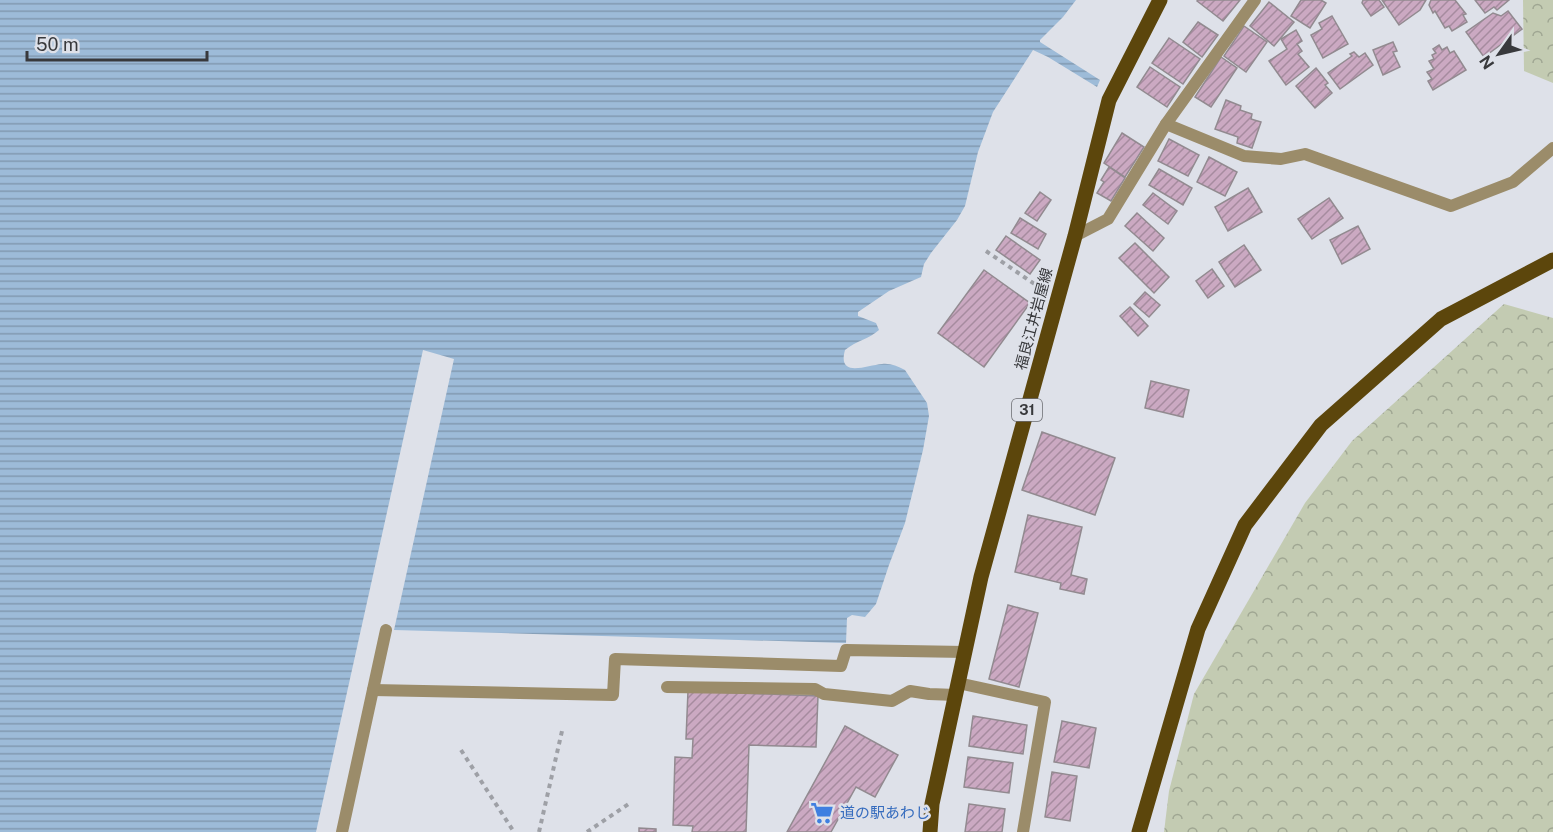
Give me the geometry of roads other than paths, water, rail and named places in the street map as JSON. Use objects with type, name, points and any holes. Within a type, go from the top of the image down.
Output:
[{"type":"main road","name":"福良江井岩屋線","points":[[930,832],[932,804],[981,577],[1075,236],[1109,100],[1160,0]]},
{"type":"main road","points":[[1139,832],[1198,628],[1245,525],[1321,425],[1441,320],[1553,260]]},
{"type":"street","points":[[1075,236],[1108,219],[1166,124],[1255,0]]},
{"type":"street","points":[[1166,124],[1244,156],[1281,159],[1305,154],[1450,206],[1513,182],[1553,148]]},
{"type":"street","points":[[342,832],[386,630]]},
{"type":"street","points":[[373,690],[613,695],[615,659],[841,666],[846,651],[965,652]]},
{"type":"street","points":[[667,687],[815,689],[824,694],[892,700],[910,691],[929,694],[957,689],[1045,702],[1023,832]]},
{"type":"water","points":[[0,0],[1076,0],[1040,42],[1100,80],[1097,87],[1033,50],[993,112],[978,152],[965,206],[924,264],[921,277],[889,291],[858,312],[858,316],[876,323],[879,330],[845,350],[845,365],[862,368],[888,364],[905,370],[927,403],[929,416],[905,523],[876,604],[865,617],[852,615],[847,618],[846,643],[394,630],[454,359],[423,350],[316,832],[0,832]]},
{"type":"place","name":"道の駅あわじ","points":[[822,813]]}]
